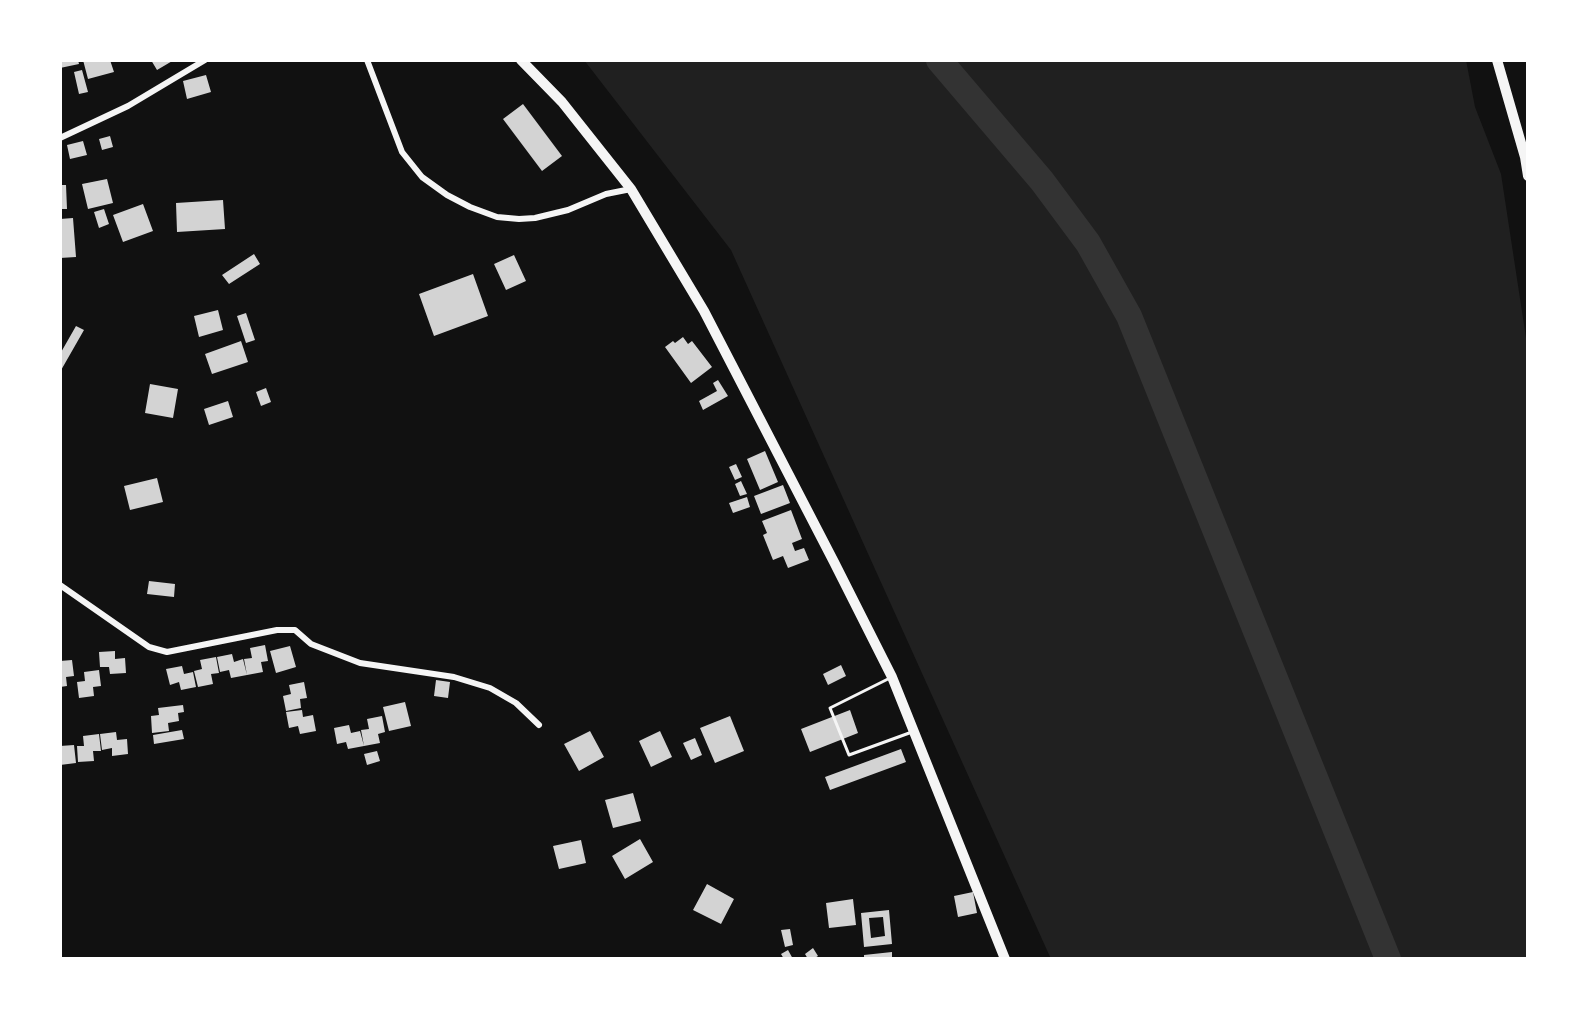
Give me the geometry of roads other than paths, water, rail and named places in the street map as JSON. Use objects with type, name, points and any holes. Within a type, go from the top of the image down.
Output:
[{"type":"main road","points":[[521,60],[562,102],[631,189],[704,310],[892,677],[1005,959]]},
{"type":"main road","points":[[1497,60],[1525,157],[1528,176]]},
{"type":"street","points":[[60,138],[128,106],[205,60]]},
{"type":"street","points":[[367,60],[402,152],[422,177],[447,195],[470,207],[497,217],[535,218],[568,210],[606,194],[631,189]]},
{"type":"street","points":[[60,585],[149,647],[167,652],[277,630],[295,630],[311,644],[360,663],[454,677],[490,688],[516,703],[539,725]]},
{"type":"lane","points":[[892,677],[830,708],[849,755],[914,731]]},
{"type":"waterway","points":[[939,60],[1042,181],[1088,243],[1129,316],[1388,959]]}]
